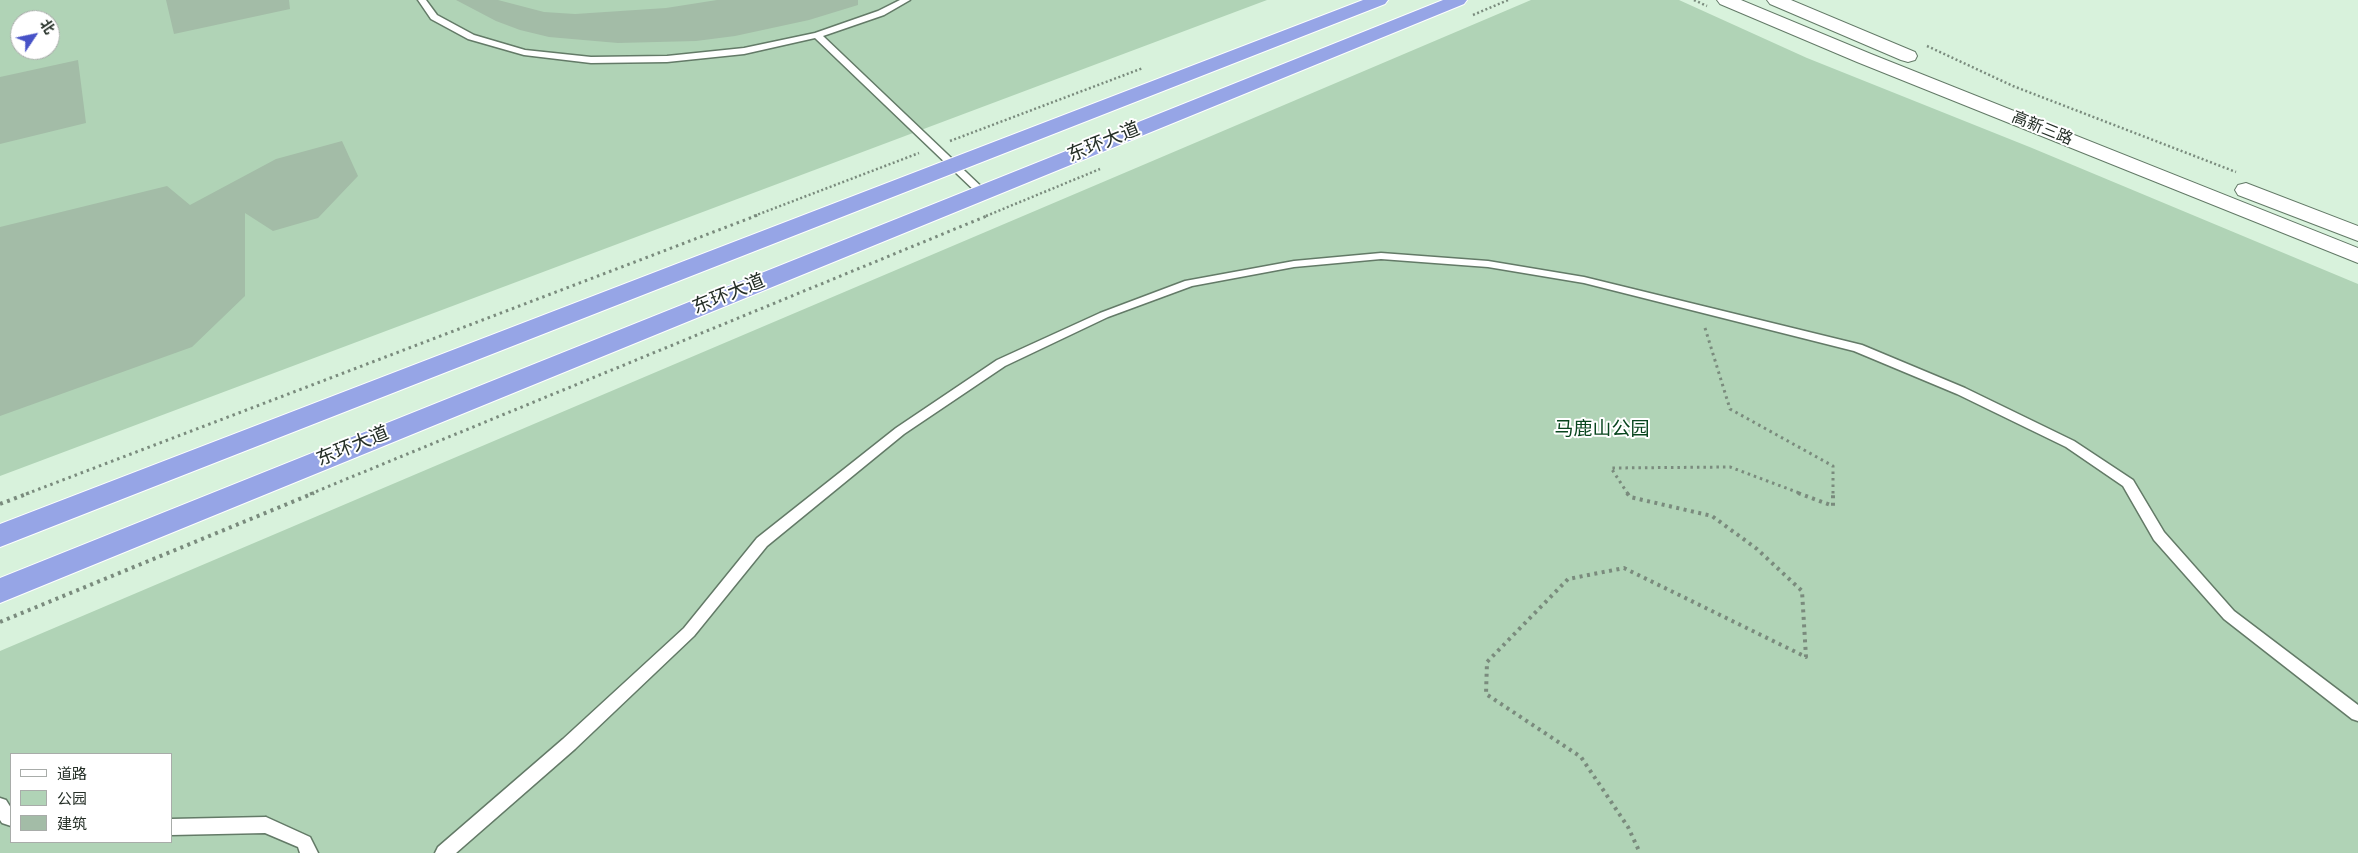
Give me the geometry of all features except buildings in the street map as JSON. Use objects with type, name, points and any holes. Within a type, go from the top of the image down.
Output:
[{"type":"highway","name":"东环大道","points":[[0,536],[1379,0]]},
{"type":"highway","name":"东环大道","points":[[0,591],[982,192],[1465,8]]},
{"type":"main road","name":"高新三路","points":[[1726,0],[1864,58],[2358,256]]},
{"type":"main road","name":"高新三路","points":[[1776,0],[1994,92],[2162,157]]},
{"type":"main road","points":[[2238,180],[2358,234]]},
{"type":"lane","points":[[422,0],[434,17],[471,37],[524,52],[591,60],[667,59],[734,52],[817,35],[881,13],[906,0]]},
{"type":"lane","points":[[817,35],[933,148],[982,192]]},
{"type":"lane","points":[[444,853],[569,744],[689,632],[762,542],[900,430],[1000,363],[1104,315],[1189,283],[1294,264],[1381,256],[1488,264],[1584,280],[1858,348],[1961,391],[2070,444],[2128,483],[2159,536],[2229,616],[2358,714]]},
{"type":"lane","points":[[0,805],[8,818],[10,818]]},
{"type":"lane","points":[[172,827],[266,825],[304,842],[309,853]]},
{"type":"path","points":[[1465,8],[1508,0]]},
{"type":"path","points":[[1923,44],[2006,83],[2238,180]]},
{"type":"path","points":[[0,504],[1147,67]]},
{"type":"path","points":[[0,622],[1101,169]]},
{"type":"path","points":[[1640,853],[1628,827],[1581,757],[1486,694],[1487,662],[1568,579],[1624,568],[1806,657],[1802,590],[1757,549],[1712,516],[1630,497],[1611,468],[1730,468],[1833,506],[1833,466],[1730,409],[1707,330],[1694,308]]},
{"type":"green space","points":[[0,0],[1267,0],[0,476]]},
{"type":"green space","name":"马鹿山公园","points":[[1531,0],[1679,0],[1807,58],[2032,148],[2358,284],[2358,853],[0,853],[0,651]]}]
